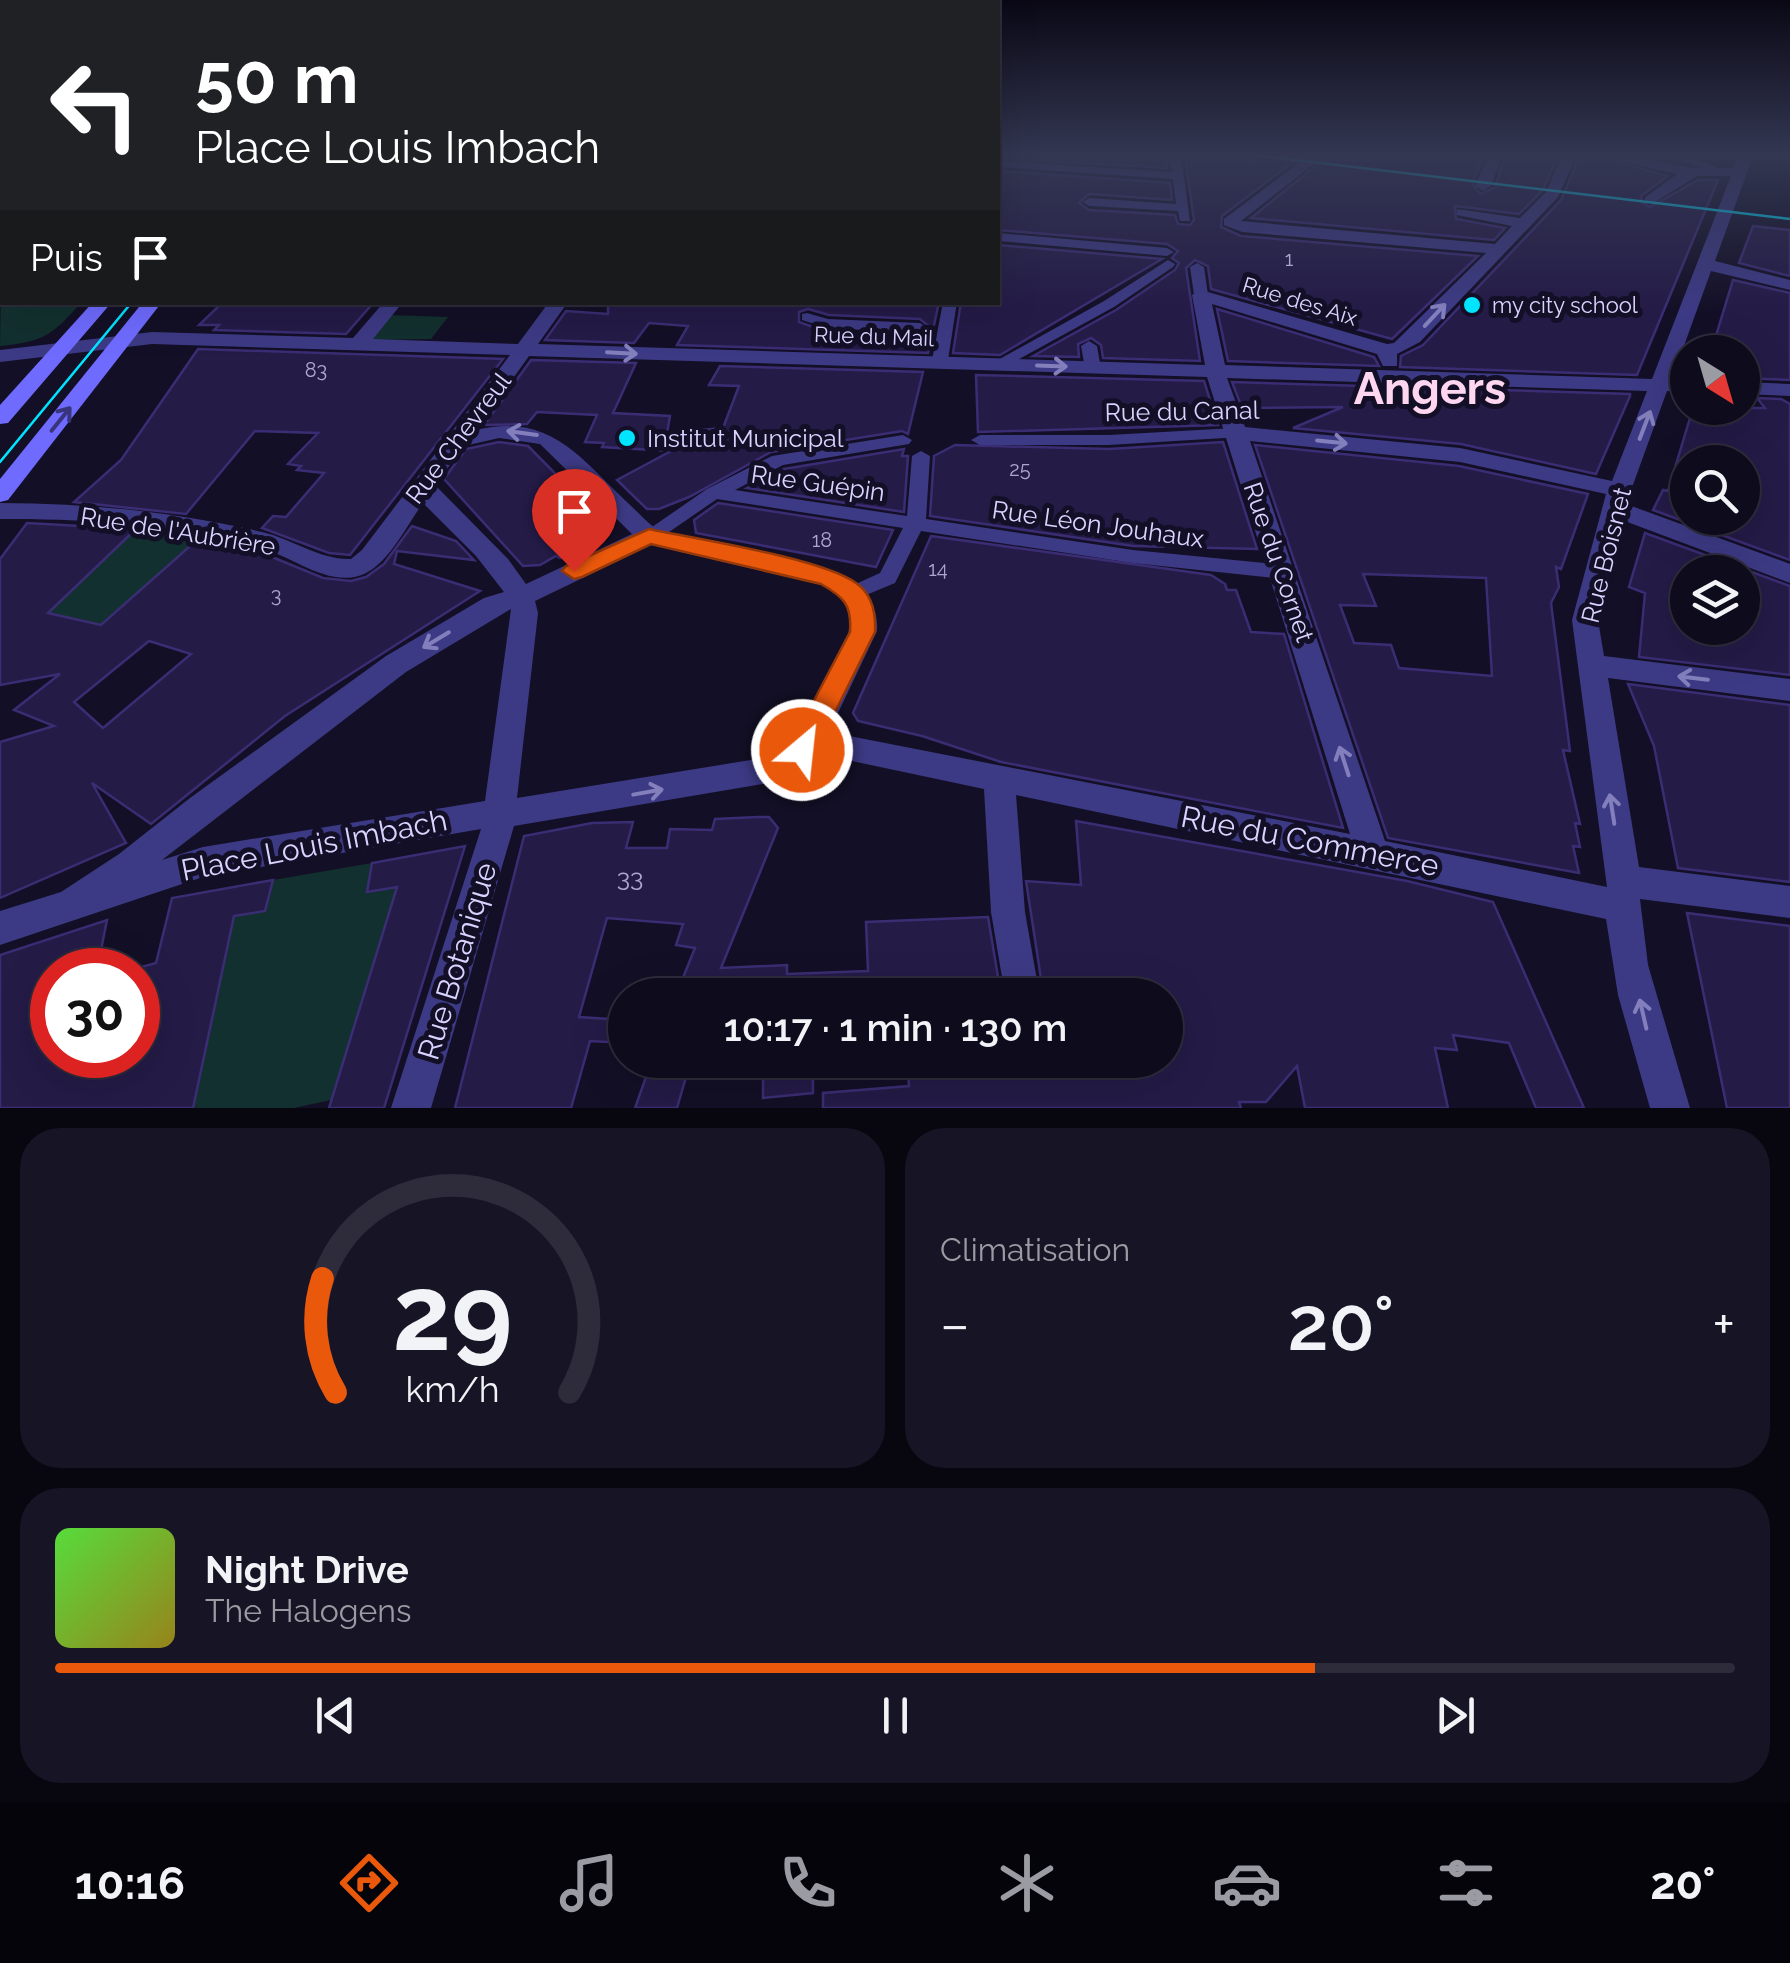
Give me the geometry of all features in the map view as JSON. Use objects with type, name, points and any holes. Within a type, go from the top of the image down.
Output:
[{"type":"main road","points":[[0,418],[100,305]]},
{"type":"main road","points":[[0,495],[151,305]]},
{"type":"street","points":[[1134,208],[1184,214],[1183,208]]},
{"type":"street","points":[[1249,208],[1230,222],[1242,227],[1499,250]]},
{"type":"street","points":[[1397,378],[1386,350],[1400,348],[1413,338],[1540,208]]},
{"type":"street","name":"Rue Boisnet","points":[[1670,1108],[1645,1023],[1622,893],[1585,620],[1616,499],[1728,208]]},
{"type":"street","points":[[1463,212],[1525,224]]},
{"type":"street","points":[[1000,238],[1168,258],[1088,340],[1006,360]]},
{"type":"street","points":[[1705,264],[1790,285]]},
{"type":"street","name":"Rue du Cornet","points":[[1197,267],[1216,371],[1373,854]]},
{"type":"street","name":"Rue des Aix","points":[[1202,295],[1386,350]]},
{"type":"street","points":[[358,346],[392,305]]},
{"type":"street","name":"Rue Chevreul","points":[[354,568],[371,556],[556,305]]},
{"type":"street","points":[[940,360],[932,329],[948,305]]},
{"type":"street","points":[[807,316],[827,323],[932,329]]},
{"type":"street","name":"Rue du Mail","points":[[0,356],[152,338],[1670,385]]},
{"type":"street","points":[[1760,389],[1790,390]]},
{"type":"street","points":[[456,440],[499,431],[547,439],[649,536],[828,578],[854,594],[888,578],[916,522],[921,456]]},
{"type":"street","name":"Rue du Canal","points":[[980,440],[1110,440],[1235,432],[1460,455],[1616,499],[1790,574]]},
{"type":"street","points":[[0,928],[72,904],[131,865],[201,808],[396,664],[493,606],[649,536],[714,493],[778,460],[903,440]]},
{"type":"street","points":[[424,483],[428,494],[522,596],[525,613],[501,814]]},
{"type":"street","name":"Rue Guépin","points":[[714,493],[916,522]]},
{"type":"street","name":"Rue de l'Aubrière","points":[[0,511],[110,518],[266,540],[334,566],[354,568]]},
{"type":"street","name":"Rue Léon Jouhaux","points":[[916,522],[1158,562],[1274,571]]},
{"type":"street","name":"Place Louis Imbach","points":[[72,904],[203,862],[453,818],[501,814],[769,770],[794,757],[808,740],[862,632],[864,611],[854,594]]},
{"type":"street","points":[[1590,665],[1790,690]]},
{"type":"street","points":[[808,740],[1000,781],[1008,912],[1019,978]]},
{"type":"street","name":"Rue du Commerce","points":[[1000,781],[1373,854],[1622,893],[1790,902]]},
{"type":"street","points":[[201,808],[197,839],[203,862]]},
{"type":"street","name":"Rue Botanique","points":[[411,1108],[501,814]]},
{"type":"green space","points":[[1,305],[79,305],[46,335],[0,346]]},
{"type":"green space","points":[[390,315],[448,317],[431,339],[367,340]]},
{"type":"green space","points":[[135,530],[198,539],[101,625],[49,612]]},
{"type":"green space","points":[[372,863],[367,892],[397,887],[331,1100],[294,1108],[193,1108],[234,916],[265,911],[273,880]]},
{"type":"building","points":[[1000,208],[1086,208],[1175,215],[1178,224],[1190,225],[1194,220],[1192,208],[1233,208],[1222,216],[1221,227],[1241,236],[1478,256],[1392,339],[1211,289],[1208,266],[1195,260],[1186,268],[1200,361],[1103,358],[1101,345],[1091,338],[1078,344],[1079,357],[1033,356],[1116,310],[1175,270],[1179,263],[1172,258],[1178,251],[1167,244],[1000,230]]},
{"type":"building","points":[[1264,208],[1455,208],[1456,219],[1505,228],[1494,240],[1251,218]]},
{"type":"building","points":[[1469,208],[1525,208],[1519,214]]},
{"type":"building","points":[[1554,208],[1706,208],[1637,375],[1400,367],[1401,356],[1423,345]]},
{"type":"building","points":[[1753,226],[1790,230],[1790,276],[1739,263]]},
{"type":"building","points":[[1000,245],[1162,259],[1000,355],[953,353],[961,305],[1000,305]]},
{"type":"building","points":[[1733,280],[1790,293],[1790,380],[1760,379],[1760,335],[1716,335]]},
{"type":"building","points":[[220,305],[371,305],[346,334],[214,330],[219,325],[199,325]]},
{"type":"building","points":[[608,305],[938,305],[928,353],[677,345],[688,326],[649,323],[634,343],[545,340],[566,311],[608,314]],"holes":[[[808,309],[829,315],[920,319],[932,329],[920,337],[827,332],[799,322],[799,312]]]},
{"type":"building","points":[[1217,309],[1374,357],[1379,366],[1228,361]]},
{"type":"building","points":[[198,349],[503,359],[350,555],[329,553],[262,528],[273,516],[286,517],[324,473],[297,470],[301,466],[288,464],[318,433],[255,431],[186,514],[74,502],[121,460]]},
{"type":"building","points":[[531,360],[636,363],[613,413],[670,416],[667,433],[723,428],[739,386],[709,385],[720,366],[923,372],[908,434],[902,431],[771,452],[689,497],[659,509],[647,509],[617,480],[671,451],[602,447],[604,443],[585,442],[597,415],[537,412],[527,424],[484,425]]},
{"type":"building","points":[[976,375],[1204,381],[1218,425],[978,432]]},
{"type":"building","points":[[1232,382],[1630,396],[1596,474],[1461,444],[1293,428],[1343,407],[1242,408]]},
{"type":"building","points":[[1760,398],[1781,399],[1790,404],[1790,560],[1722,535],[1760,535],[1760,445],[1682,445],[1688,425],[1760,425],[1760,408],[1765,408]]},
{"type":"building","points":[[499,442],[528,446],[609,528],[560,558],[523,566],[444,479],[466,449]]},
{"type":"building","points":[[1223,442],[1257,549],[1133,546],[930,516],[934,456],[955,445],[1109,449]]},
{"type":"building","points":[[1255,445],[1459,466],[1588,494],[1561,569],[1556,567],[1559,587],[1551,603],[1570,751],[1563,750],[1580,824],[1575,823],[1580,847],[1573,846],[1579,873],[1388,838]],"holes":[[[1363,574],[1486,578],[1492,676],[1399,668],[1391,645],[1354,643],[1340,605],[1376,606]]]},
{"type":"building","points":[[904,449],[902,456],[908,456],[904,512],[747,488],[784,469]]},
{"type":"building","points":[[1670,484],[1670,516],[1653,510],[1663,490],[1668,491]]},
{"type":"building","points":[[718,503],[893,530],[876,567],[696,533],[694,520]]},
{"type":"building","points":[[27,523],[136,529],[48,613],[101,625],[198,539],[260,552],[323,578],[351,581],[366,577],[384,564],[412,526],[456,541],[474,560],[397,551],[394,564],[480,591],[285,716],[151,824],[92,783],[126,843],[0,898],[0,742],[54,726],[14,710],[60,674],[0,685],[0,559]],"holes":[[[149,641],[191,654],[103,728],[74,702]]]},
{"type":"building","points":[[1645,533],[1705,555],[1670,555],[1670,645],[1760,645],[1760,575],[1790,586],[1790,675],[1639,657],[1645,593],[1629,587]]},
{"type":"building","points":[[931,536],[1211,575],[1225,584],[1227,590],[1236,590],[1251,632],[1284,634],[1343,828],[1001,762],[922,736],[858,721],[853,713]]},
{"type":"building","points":[[1628,684],[1790,705],[1790,882],[1678,868],[1654,746]]},
{"type":"building","points":[[769,817],[778,828],[721,968],[787,965],[787,974],[868,971],[866,922],[988,917],[998,978],[683,978],[695,948],[676,945],[683,924],[607,918],[579,1017],[608,1019],[608,1042],[590,1041],[571,1108],[455,1108],[524,836],[592,823],[633,822],[626,848],[667,848],[670,829],[712,830],[715,819]]},
{"type":"building","points":[[1076,821],[1407,881],[1493,902],[1584,1108],[1536,1108],[1509,1043],[1453,1035],[1457,1050],[1435,1048],[1448,1108],[1305,1108],[1297,1066],[1266,1102],[1239,1102],[1241,1108],[823,1108],[823,1093],[909,1086],[908,1078],[1183,1078],[1183,978],[1041,978],[1026,881],[1081,885]]},
{"type":"building","points":[[465,846],[384,1108],[329,1108],[397,887],[367,892],[372,863]]},
{"type":"building","points":[[273,880],[265,911],[234,916],[193,1108],[0,1108],[0,955],[107,920],[101,948],[30,948],[30,1078],[160,1078],[160,948],[172,898]]},
{"type":"building","points":[[1687,913],[1790,926],[1790,1108],[1727,1108]]},
{"type":"building","points":[[646,1078],[686,1078],[677,1108],[635,1108]]},
{"type":"building","points":[[763,1078],[813,1078],[813,1093],[763,1098]]},
{"type":"tram line","points":[[1695,208],[1790,219]]},
{"type":"tram line","points":[[0,462],[130,305]]},
{"type":"place","name":"my city school","points":[[1472,305]]},
{"type":"place","name":"Institut Municipal","points":[[627,438]]},
{"type":"district","name":"Angers","points":[[1430,388]]},
{"type":"route","points":[[574,571],[649,536],[841,583],[864,611],[862,632],[802,750]]}]
